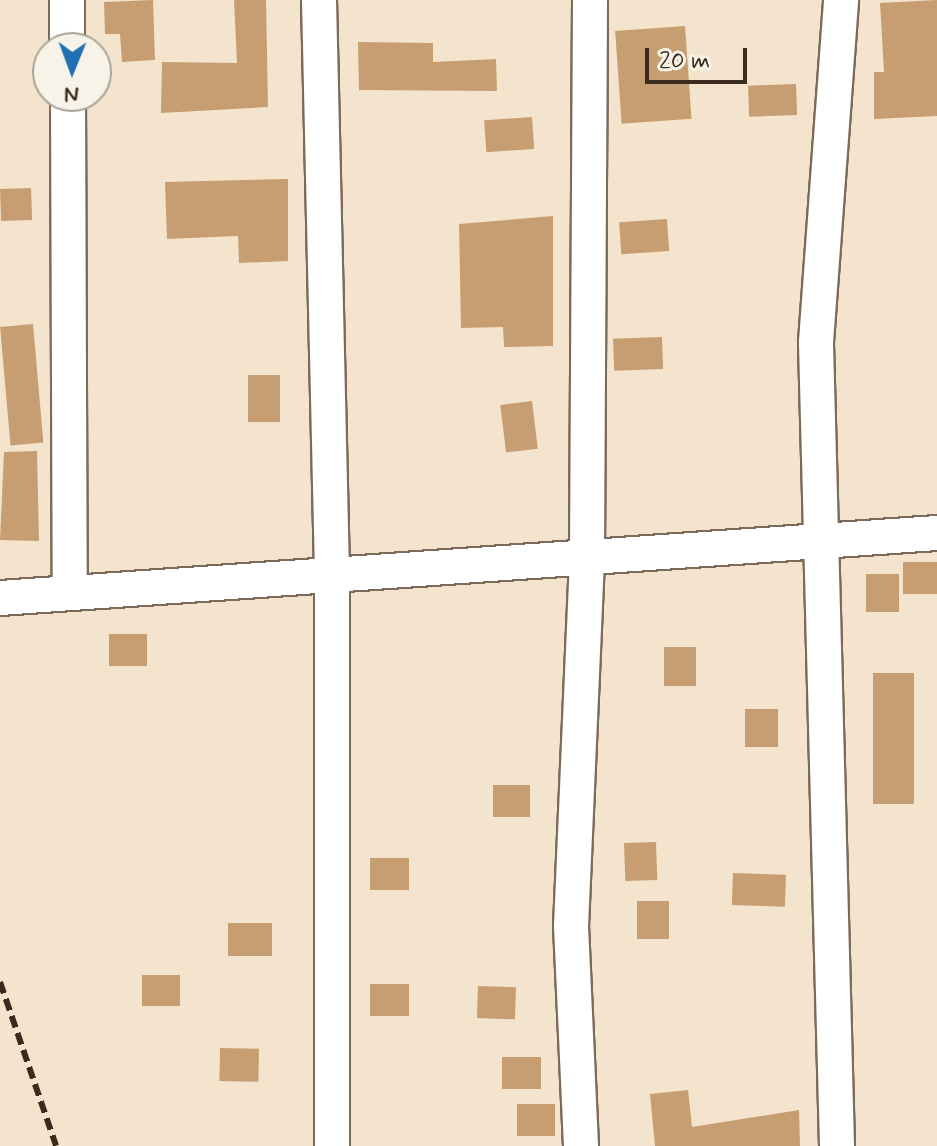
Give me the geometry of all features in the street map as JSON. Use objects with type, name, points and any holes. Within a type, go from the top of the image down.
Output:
[{"type":"street","points":[[67,0],[67,32]]},
{"type":"street","points":[[319,0],[332,572],[332,1146]]},
{"type":"street","points":[[581,1146],[571,926],[587,556],[590,0]]},
{"type":"street","points":[[837,1146],[824,541],[816,342],[841,0]]},
{"type":"street","points":[[68,112],[70,591]]},
{"type":"street","points":[[0,598],[332,572],[937,533]]},
{"type":"building","points":[[153,0],[155,60],[122,62],[120,34],[105,32],[104,2]]},
{"type":"building","points":[[234,0],[266,0],[268,107],[161,113],[162,62],[237,63]]},
{"type":"building","points":[[937,0],[937,116],[874,119],[874,72],[884,72],[880,3]]},
{"type":"building","points":[[685,26],[691,119],[622,124],[615,31]]},
{"type":"building","points":[[358,42],[433,43],[433,62],[496,59],[497,91],[359,90]]},
{"type":"building","points":[[796,84],[797,115],[749,117],[748,86]]},
{"type":"building","points":[[532,117],[534,149],[486,152],[484,120]]},
{"type":"building","points":[[288,179],[288,261],[239,263],[238,236],[167,239],[165,182]]},
{"type":"building","points":[[31,188],[32,220],[1,221],[0,189]]},
{"type":"building","points":[[553,216],[553,346],[504,347],[503,327],[461,328],[459,224]]},
{"type":"building","points":[[667,219],[669,251],[621,254],[619,222]]},
{"type":"building","points":[[33,324],[43,443],[10,445],[0,327]]},
{"type":"building","points":[[662,337],[663,369],[614,371],[613,339]]},
{"type":"building","points":[[248,375],[280,375],[280,422],[248,422]]},
{"type":"building","points":[[532,401],[538,449],[506,453],[500,405]]},
{"type":"building","points":[[37,451],[39,541],[0,540],[4,452]]},
{"type":"building","points":[[903,562],[937,562],[937,594],[903,594]]},
{"type":"building","points":[[866,574],[899,574],[899,612],[866,612]]},
{"type":"building","points":[[109,634],[147,634],[147,666],[109,666]]},
{"type":"building","points":[[664,647],[696,647],[696,686],[664,686]]},
{"type":"building","points":[[873,673],[914,673],[914,804],[873,804]]},
{"type":"building","points":[[745,709],[778,709],[778,747],[745,747]]},
{"type":"building","points":[[493,785],[530,785],[530,817],[493,817]]},
{"type":"building","points":[[656,842],[657,880],[625,881],[624,843]]},
{"type":"building","points":[[370,858],[409,858],[409,890],[370,890]]},
{"type":"building","points":[[733,873],[786,875],[785,907],[732,905]]},
{"type":"building","points":[[637,901],[669,901],[669,939],[637,939]]},
{"type":"building","points":[[228,923],[272,923],[272,956],[228,956]]},
{"type":"building","points":[[142,975],[180,975],[180,1006],[142,1006]]},
{"type":"building","points":[[370,984],[409,984],[409,1016],[370,1016]]},
{"type":"building","points":[[478,986],[516,987],[515,1019],[477,1018]]},
{"type":"building","points":[[220,1048],[259,1049],[258,1082],[219,1081]]},
{"type":"building","points":[[502,1057],[541,1057],[541,1089],[502,1089]]},
{"type":"building","points":[[688,1090],[692,1127],[799,1110],[800,1146],[655,1146],[650,1094]]},
{"type":"building","points":[[517,1104],[555,1104],[555,1136],[517,1136]]},
{"type":"railway","points":[[0,982],[56,1146]]}]
